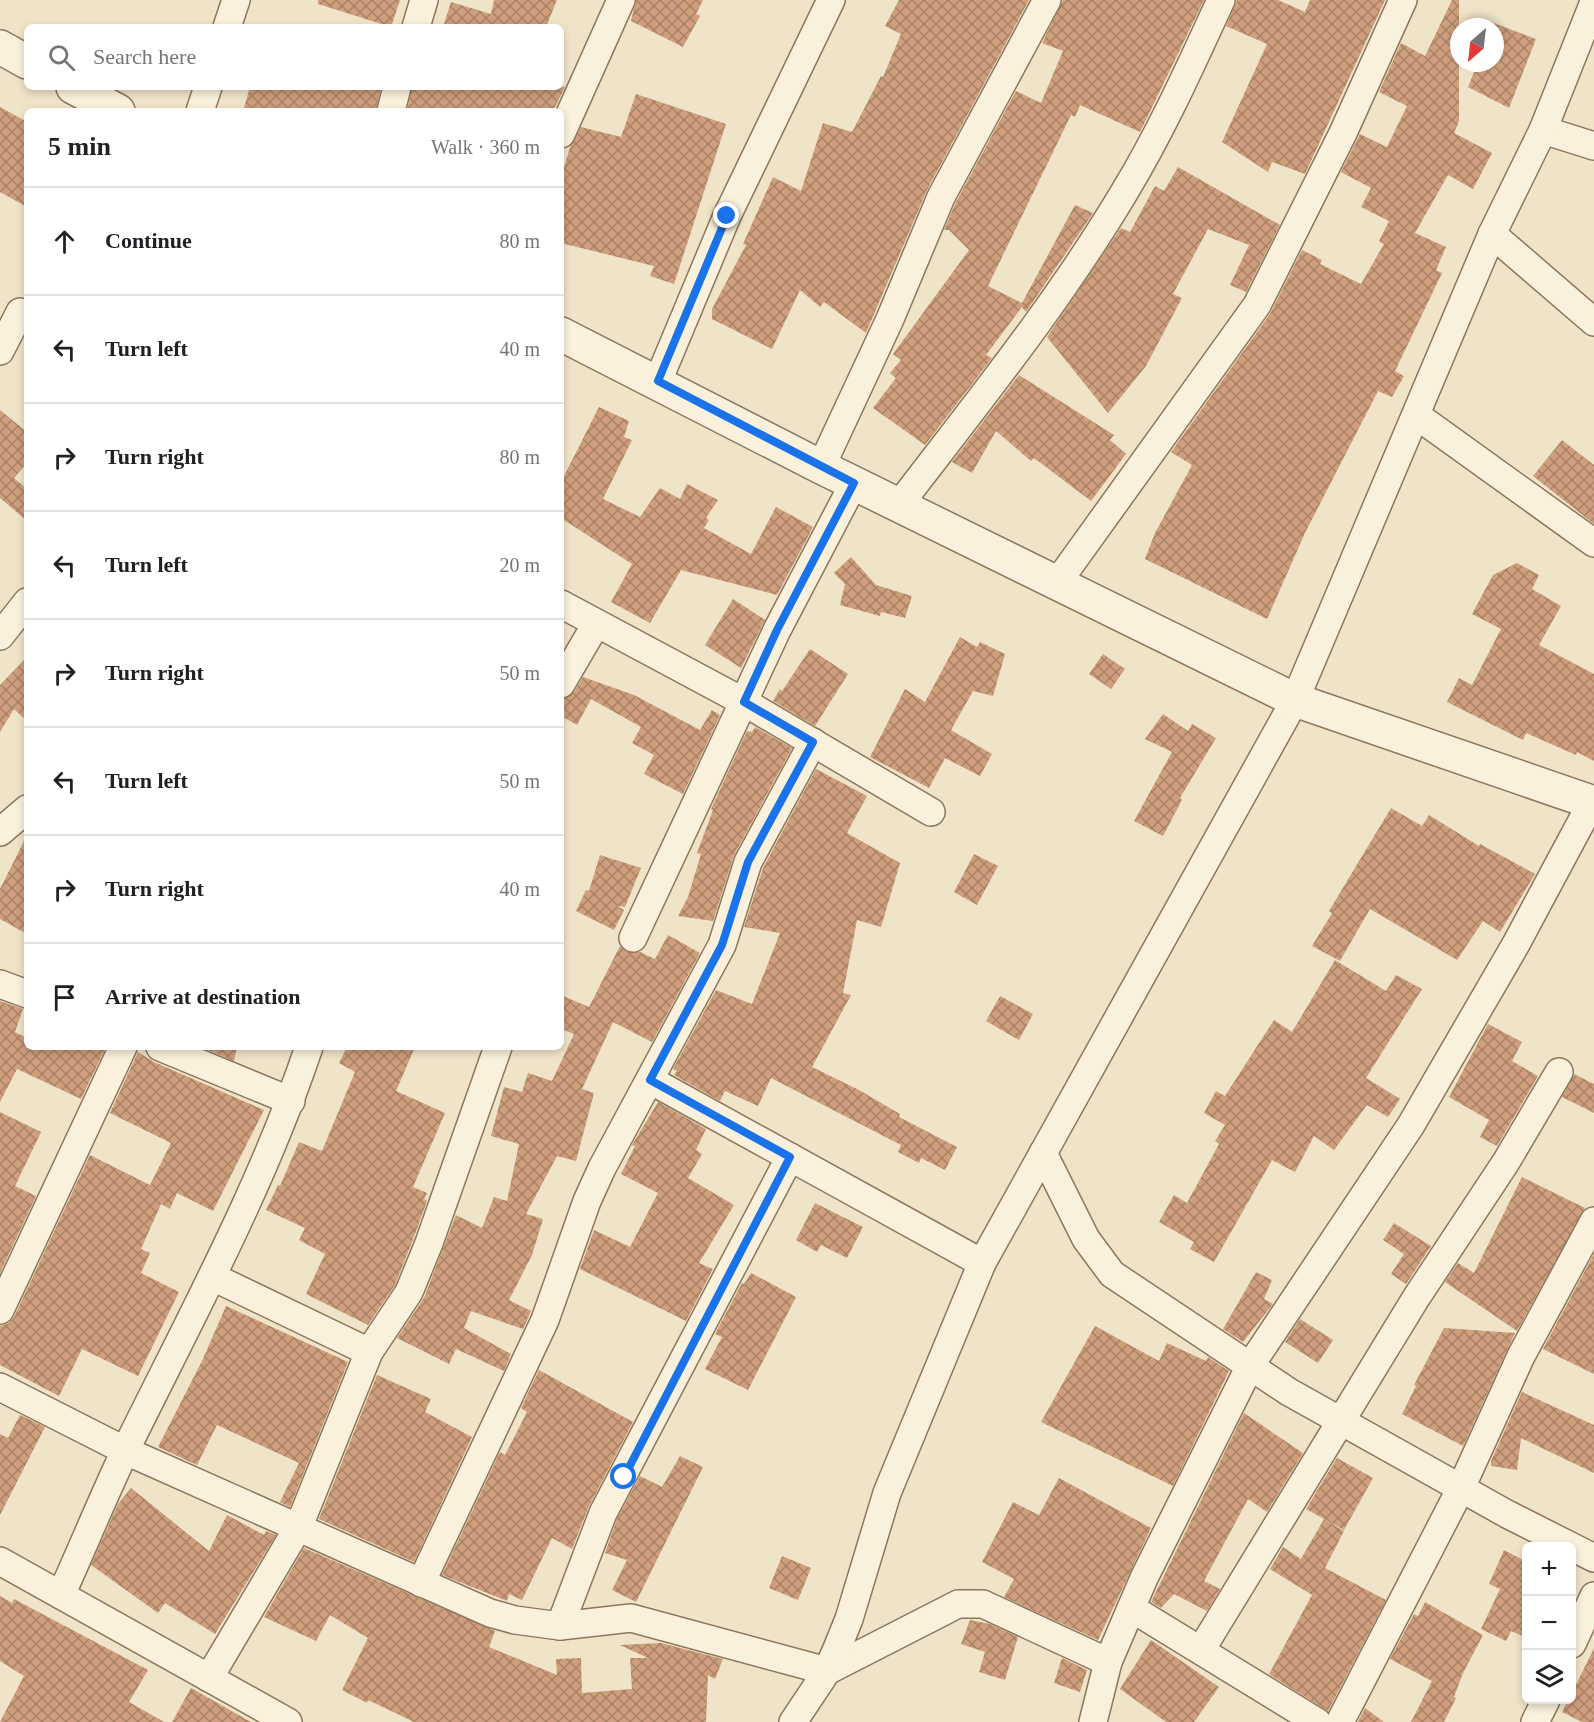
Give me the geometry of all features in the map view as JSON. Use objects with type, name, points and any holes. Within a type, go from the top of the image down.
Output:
[{"type":"street","points":[[228,24],[236,0]]},
{"type":"street","points":[[417,24],[424,0]]},
{"type":"street","points":[[564,127],[621,0]]},
{"type":"street","points":[[658,381],[727,216],[831,0]]},
{"type":"street","points":[[821,467],[890,319],[941,197],[1047,0]]},
{"type":"street","points":[[899,505],[1004,368],[1125,192],[1176,97],[1221,0]]},
{"type":"street","points":[[1057,583],[1257,305],[1343,133],[1403,0]]},
{"type":"street","points":[[793,1722],[827,1671],[849,1619],[887,1493],[982,1263],[1296,700],[1492,234],[1543,130],[1594,2]]},
{"type":"street","points":[[0,47],[24,60]]},
{"type":"street","points":[[80,90],[112,108]]},
{"type":"street","points":[[201,108],[207,90]]},
{"type":"street","points":[[392,108],[396,90]]},
{"type":"street","points":[[1543,130],[1594,146]]},
{"type":"street","points":[[1492,234],[1594,322]]},
{"type":"street","points":[[0,351],[16,310]]},
{"type":"street","points":[[564,335],[658,381],[821,467],[1296,700],[1593,803],[1516,944],[1411,1125],[1250,1366],[1131,1608],[1108,1662],[1093,1722]]},
{"type":"street","points":[[1416,415],[1594,543]]},
{"type":"street","points":[[633,938],[777,630],[854,483]]},
{"type":"street","points":[[0,636],[24,606]]},
{"type":"street","points":[[564,606],[744,702],[931,812]]},
{"type":"street","points":[[564,679],[596,624]]},
{"type":"street","points":[[421,1583],[545,1320],[587,1202],[602,1168],[722,945],[748,862],[813,742]]},
{"type":"street","points":[[0,832],[24,812]]},
{"type":"street","points":[[0,984],[24,993]]},
{"type":"street","points":[[0,1310],[122,1050]]},
{"type":"street","points":[[167,1050],[291,1101]]},
{"type":"street","points":[[62,1595],[126,1451],[213,1277],[291,1101],[308,1050]]},
{"type":"street","points":[[209,1678],[299,1526],[369,1352],[409,1292],[429,1243],[497,1050]]},
{"type":"street","points":[[1201,1650],[1296,1498],[1340,1420],[1416,1298],[1506,1162],[1559,1072]]},
{"type":"street","points":[[650,1080],[982,1263]]},
{"type":"street","points":[[1043,1153],[1086,1239],[1112,1274],[1250,1366],[1340,1420],[1461,1488],[1594,1558]]},
{"type":"street","points":[[560,1626],[603,1513],[790,1157]]},
{"type":"street","points":[[1340,1722],[1461,1488],[1521,1356],[1594,1221]]},
{"type":"street","points":[[213,1277],[369,1352]]},
{"type":"street","points":[[0,1387],[126,1451],[299,1526],[490,1613],[515,1620],[560,1626],[630,1618],[827,1671],[958,1604],[970,1602],[983,1604],[1108,1662]]},
{"type":"street","points":[[0,1561],[288,1722]]},
{"type":"street","points":[[1576,1635],[1594,1596]]},
{"type":"street","points":[[1131,1608],[1317,1722]]},
{"type":"street","points":[[1535,1722],[1544,1704]]},
{"type":"building","points":[[318,0],[400,0],[392,24],[381,24],[318,4]]},
{"type":"building","points":[[494,0],[557,0],[547,24],[444,24],[451,2],[491,14]]},
{"type":"building","points":[[636,0],[703,0],[696,14],[700,16],[683,47],[631,21]]},
{"type":"building","points":[[899,0],[1029,0],[927,190],[866,333],[824,302],[820,307],[800,290],[772,349],[712,319],[712,309],[746,245],[743,244],[773,177],[801,191],[823,123],[852,132],[881,76],[883,77],[901,34],[885,26]]},
{"type":"building","points":[[1063,0],[1204,0],[1140,132],[1080,105],[1075,117],[1071,115],[988,286],[1022,303],[1075,205],[1093,213],[1026,312],[1022,307],[986,355],[992,358],[925,445],[873,408],[896,378],[890,373],[901,360],[893,354],[969,250],[949,230],[944,230],[955,204],[1016,91],[1041,103],[1063,51],[1042,43]]},
{"type":"building","points":[[1237,0],[1278,0],[1305,12],[1310,0],[1385,0],[1305,174],[1272,162],[1268,172],[1222,142],[1267,44],[1226,26]]},
{"type":"building","points":[[1452,0],[1459,0],[1459,18],[1450,18],[1450,72],[1459,72],[1459,121],[1454,133],[1492,153],[1473,189],[1448,175],[1415,233],[1446,247],[1436,270],[1442,273],[1395,371],[1404,376],[1392,397],[1378,391],[1305,533],[1267,619],[1145,559],[1155,533],[1192,465],[1171,452],[1270,314],[1302,250],[1322,260],[1320,264],[1361,284],[1384,244],[1379,241],[1389,221],[1361,207],[1371,188],[1341,172],[1360,134],[1387,147],[1407,106],[1379,92],[1401,43],[1425,56]]},
{"type":"building","points":[[1504,27],[1536,39],[1509,108],[1468,87],[1474,72],[1504,72]]},
{"type":"building","points":[[249,90],[380,90],[377,108],[244,108]]},
{"type":"building","points":[[411,90],[564,90],[554,108],[408,108]]},
{"type":"building","points":[[636,94],[726,124],[674,284],[650,276],[654,266],[564,244],[564,168],[570,147],[581,127],[621,137]]},
{"type":"building","points":[[0,107],[24,120],[24,205],[0,192]]},
{"type":"building","points":[[1178,167],[1280,225],[1246,292],[1230,285],[1249,245],[1208,229],[1173,294],[1182,298],[1146,366],[1108,413],[1047,337],[1121,228],[1130,232],[1155,186],[1164,191]]},
{"type":"building","points":[[1019,375],[1114,435],[1110,440],[1126,454],[1091,501],[1034,458],[1031,461],[996,431],[972,473],[952,462]]},
{"type":"building","points":[[599,407],[629,421],[624,437],[632,440],[603,499],[640,517],[660,488],[680,499],[687,484],[718,500],[706,518],[709,520],[704,528],[751,554],[776,507],[813,527],[777,595],[681,570],[650,623],[611,602],[632,564],[564,520],[564,476]]},
{"type":"building","points":[[0,410],[24,430],[24,466],[14,478],[24,486],[24,518],[0,498]]},
{"type":"building","points":[[1562,440],[1594,465],[1594,524],[1533,476]]},
{"type":"building","points":[[851,557],[876,585],[912,596],[905,618],[881,612],[880,616],[840,605],[845,584],[834,573]]},
{"type":"building","points":[[1517,563],[1539,575],[1532,589],[1561,606],[1539,645],[1594,674],[1594,761],[1577,752],[1576,755],[1526,733],[1523,740],[1447,702],[1459,678],[1472,685],[1501,629],[1472,614],[1493,575]]},
{"type":"building","points":[[733,599],[765,620],[741,668],[705,645]]},
{"type":"building","points":[[960,637],[977,647],[980,642],[1005,654],[993,696],[973,691],[951,730],[992,754],[980,776],[945,758],[929,788],[870,757],[905,689],[925,702]]},
{"type":"building","points":[[810,649],[848,674],[815,726],[773,701]]},
{"type":"building","points":[[1103,654],[1125,669],[1111,689],[1089,674]]},
{"type":"building","points":[[24,660],[24,718],[14,709],[0,732],[0,685]]},
{"type":"building","points":[[583,677],[634,695],[700,730],[712,710],[720,715],[683,794],[644,774],[654,755],[632,743],[641,727],[591,699],[577,725],[564,718],[564,698],[574,692]]},
{"type":"building","points":[[1163,714],[1188,731],[1192,724],[1216,738],[1180,798],[1182,800],[1163,836],[1134,821],[1172,752],[1145,739]]},
{"type":"building","points":[[755,727],[792,748],[734,855],[713,921],[678,916],[688,897],[701,854],[697,853],[713,810],[711,809],[747,731],[752,732]]},
{"type":"building","points":[[816,769],[867,796],[847,833],[900,863],[881,927],[857,920],[843,993],[851,995],[812,1067],[859,1090],[900,1114],[899,1117],[957,1147],[945,1170],[921,1158],[919,1163],[898,1152],[901,1145],[771,1078],[758,1106],[725,1091],[720,1101],[674,1075],[677,1071],[673,1069],[716,990],[752,1004],[780,933],[744,927],[763,868]]},
{"type":"building","points":[[1391,808],[1422,826],[1429,815],[1479,846],[1480,844],[1535,874],[1500,932],[1483,921],[1457,960],[1370,909],[1340,961],[1312,946],[1332,913],[1329,911]]},
{"type":"building","points":[[24,841],[24,932],[0,919],[0,889]]},
{"type":"building","points":[[974,854],[998,866],[977,905],[954,892]]},
{"type":"building","points":[[600,855],[641,868],[625,907],[617,906],[624,910],[614,930],[576,911],[586,890],[589,891]]},
{"type":"building","points":[[668,935],[700,953],[652,1042],[613,1022],[582,1089],[594,1093],[576,1161],[557,1156],[526,1214],[543,1219],[532,1255],[509,1300],[531,1311],[523,1329],[471,1311],[464,1328],[511,1354],[504,1371],[456,1349],[449,1364],[397,1338],[424,1298],[456,1215],[482,1228],[494,1197],[507,1201],[519,1144],[491,1136],[504,1087],[522,1092],[528,1073],[552,1081],[574,1034],[564,1030],[564,996],[589,1007],[620,946],[627,952],[640,952],[655,959]]},
{"type":"building","points":[[1335,960],[1386,991],[1396,975],[1422,989],[1366,1078],[1400,1099],[1388,1117],[1367,1105],[1334,1150],[1314,1136],[1295,1172],[1272,1160],[1214,1262],[1190,1249],[1194,1242],[1159,1222],[1174,1195],[1187,1203],[1219,1144],[1215,1141],[1225,1125],[1204,1113],[1216,1091],[1225,1096],[1274,1020],[1292,1032]]},
{"type":"building","points":[[1000,996],[1033,1014],[1019,1040],[986,1021]]},
{"type":"building","points":[[0,1001],[23,1009],[15,1032],[24,1036],[24,1050],[105,1050],[81,1099],[17,1069],[0,1102]]},
{"type":"building","points":[[1488,1024],[1522,1042],[1512,1061],[1538,1076],[1497,1146],[1480,1137],[1489,1120],[1449,1097]]},
{"type":"building","points":[[208,1050],[236,1050],[234,1061]]},
{"type":"building","points":[[346,1050],[414,1050],[396,1091],[445,1113],[413,1187],[427,1193],[424,1199],[427,1201],[414,1237],[395,1285],[368,1325],[306,1294],[325,1254],[299,1240],[305,1228],[266,1210],[278,1185],[280,1186],[299,1142],[322,1151],[355,1072],[339,1063]]},
{"type":"building","points":[[138,1052],[154,1062],[264,1110],[213,1211],[177,1193],[170,1209],[161,1204],[141,1249],[150,1253],[141,1273],[179,1292],[138,1376],[82,1349],[59,1396],[0,1365],[0,1326],[9,1323],[14,1317],[90,1155],[150,1185],[171,1143],[110,1113]]},
{"type":"building","points":[[1574,1074],[1594,1084],[1594,1113],[1562,1097]]},
{"type":"building","points":[[658,1102],[706,1129],[696,1150],[702,1154],[688,1178],[734,1205],[699,1263],[713,1269],[686,1321],[580,1269],[594,1230],[630,1247],[658,1193],[621,1174],[635,1146],[632,1145]]},
{"type":"building","points":[[0,1112],[41,1132],[15,1186],[36,1196],[0,1273]]},
{"type":"building","points":[[1522,1177],[1585,1208],[1517,1331],[1445,1282],[1458,1263],[1474,1273]]},
{"type":"building","points":[[815,1203],[863,1227],[847,1258],[821,1245],[817,1252],[796,1240]]},
{"type":"building","points":[[1394,1223],[1431,1246],[1406,1284],[1391,1274],[1404,1254],[1383,1240]]},
{"type":"building","points":[[1594,1254],[1594,1374],[1543,1349]]},
{"type":"building","points":[[1256,1272],[1272,1280],[1264,1299],[1273,1304],[1243,1342],[1223,1329]]},
{"type":"building","points":[[751,1273],[796,1297],[748,1390],[705,1369],[722,1337],[715,1334],[742,1283],[744,1284]]},
{"type":"building","points":[[226,1306],[348,1362],[290,1507],[280,1502],[299,1463],[217,1425],[197,1465],[158,1447],[202,1361]]},
{"type":"building","points":[[1300,1319],[1333,1340],[1318,1363],[1285,1342]]},
{"type":"building","points":[[1095,1326],[1159,1361],[1167,1343],[1206,1361],[1208,1357],[1229,1371],[1173,1486],[1041,1422]]},
{"type":"building","points":[[1444,1328],[1515,1333],[1463,1446],[1402,1414],[1416,1386],[1414,1385]]},
{"type":"building","points":[[539,1370],[633,1422],[589,1506],[572,1549],[552,1538],[522,1600],[509,1594],[507,1601],[442,1575],[500,1452],[505,1455],[527,1412],[521,1408]]},
{"type":"building","points":[[377,1375],[431,1399],[425,1412],[472,1437],[414,1562],[319,1519]]},
{"type":"building","points":[[1522,1392],[1594,1425],[1594,1473],[1521,1438],[1517,1470],[1491,1466],[1491,1461]]},
{"type":"building","points":[[1244,1413],[1303,1453],[1267,1512],[1248,1499],[1204,1581],[1220,1589],[1207,1611],[1174,1594],[1161,1608],[1151,1602]]},
{"type":"building","points":[[20,1415],[45,1427],[0,1515],[0,1434],[8,1438]]},
{"type":"building","points":[[680,1456],[703,1467],[636,1602],[612,1590],[627,1560],[605,1553],[617,1519],[640,1476],[662,1487]]},
{"type":"building","points":[[1337,1458],[1373,1478],[1344,1530],[1306,1509]]},
{"type":"building","points":[[1059,1478],[1151,1528],[1098,1640],[1004,1597],[1014,1579],[982,1562],[1013,1502],[1039,1515]]},
{"type":"building","points":[[131,1488],[209,1551],[227,1515],[264,1535],[266,1531],[276,1535],[215,1634],[165,1603],[158,1613],[91,1565],[118,1504]]},
{"type":"building","points":[[1324,1519],[1344,1531],[1325,1568],[1386,1600],[1328,1711],[1269,1674],[1312,1595],[1270,1569],[1283,1547],[1301,1559]]},
{"type":"building","points":[[304,1548],[495,1631],[489,1647],[557,1675],[556,1659],[581,1658],[582,1693],[632,1689],[630,1658],[648,1658],[620,1645],[661,1643],[723,1659],[715,1679],[708,1675],[706,1722],[414,1722],[368,1700],[367,1703],[342,1690],[368,1638],[330,1615],[316,1641],[264,1617]]},
{"type":"building","points":[[1504,1550],[1522,1559],[1522,1636],[1511,1631],[1506,1641],[1481,1629],[1500,1589],[1489,1584]]},
{"type":"building","points":[[782,1556],[811,1568],[798,1600],[769,1588]]},
{"type":"building","points":[[0,1596],[12,1603],[14,1599],[148,1670],[129,1702],[164,1722],[0,1722],[24,1676],[0,1661]]},
{"type":"building","points":[[1425,1602],[1483,1635],[1463,1673],[1454,1697],[1456,1698],[1444,1722],[1411,1722],[1432,1681],[1390,1659],[1414,1614],[1418,1616]]},
{"type":"building","points":[[970,1620],[990,1624],[1018,1637],[1005,1680],[979,1672],[985,1652],[961,1644]]},
{"type":"building","points":[[1151,1640],[1219,1687],[1194,1722],[1166,1722],[1120,1689]]},
{"type":"building","points":[[1594,1648],[1594,1722],[1582,1722],[1562,1712],[1566,1704],[1576,1704],[1576,1685]]},
{"type":"building","points":[[1062,1658],[1087,1670],[1080,1692],[1054,1683]]},
{"type":"building","points":[[191,1688],[251,1722],[172,1722]]},
{"type":"building","points":[[1365,1708],[1384,1722],[1358,1722]]},
{"type":"route","points":[[624,1477],[790,1157],[650,1080],[722,945],[748,862],[813,742],[744,702],[777,630],[854,483],[658,381],[727,216]]}]
